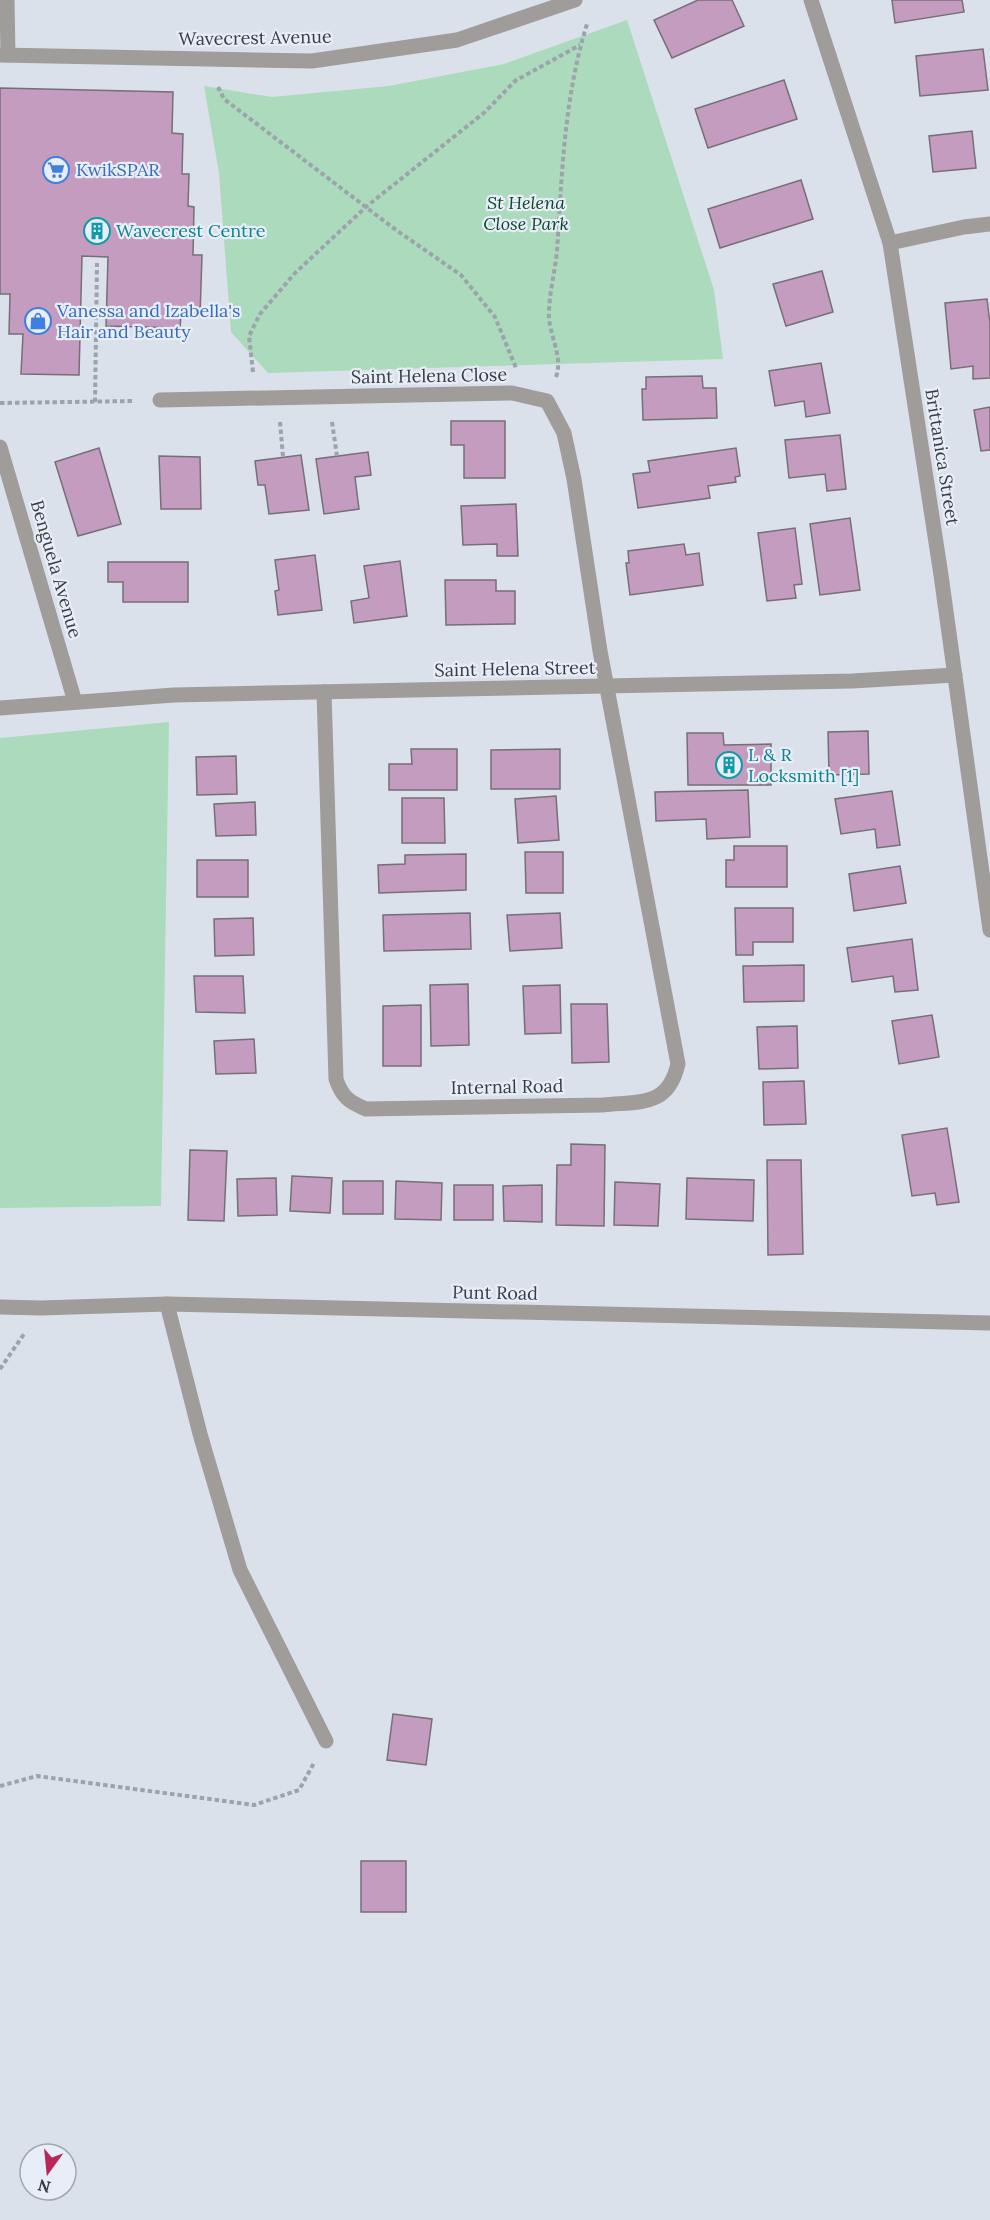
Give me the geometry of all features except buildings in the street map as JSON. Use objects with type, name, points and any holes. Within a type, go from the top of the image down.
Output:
[{"type":"street","points":[[4,55],[6,0]]},
{"type":"street","name":"Wavecrest Avenue","points":[[4,55],[312,61],[457,40],[575,0]]},
{"type":"street","name":"Brittanica Street","points":[[811,0],[890,243],[955,675],[990,930]]},
{"type":"street","points":[[890,243],[964,227],[990,224]]},
{"type":"street","name":"Saint Helena Close","points":[[160,400],[512,393],[547,401]]},
{"type":"street","points":[[547,401],[564,433],[574,479],[592,605],[607,688]]},
{"type":"street","name":"Benguela Avenue","points":[[0,447],[75,702]]},
{"type":"street","name":"Saint Helena Street","points":[[0,708],[174,695],[607,688],[852,681],[955,675]]},
{"type":"street","name":"Internal Road","points":[[324,692],[336,1079],[340,1091],[350,1102],[366,1109],[623,1103],[659,1096],[669,1088],[674,1080],[678,1064],[607,688]]},
{"type":"street","points":[[167,1304],[200,1434],[240,1570],[326,1741]]},
{"type":"street","name":"Punt Road","points":[[0,1307],[167,1304],[990,1323]]},
{"type":"path","points":[[204,59],[224,99],[396,230],[461,275],[495,317],[517,370],[547,401],[560,367],[549,313],[568,100],[587,22]]},
{"type":"path","points":[[256,399],[249,336],[260,314],[295,273],[367,206],[485,112],[514,81],[580,45]]},
{"type":"path","points":[[95,402],[97,263]]},
{"type":"path","points":[[0,404],[160,400]]},
{"type":"path","points":[[280,422],[283,458]]},
{"type":"path","points":[[332,422],[337,456]]},
{"type":"path","points":[[0,1369],[41,1308]]},
{"type":"path","points":[[0,1786],[37,1776],[254,1805],[299,1790],[326,1741]]},
{"type":"green space","name":"St Helena Close Park","points":[[627,20],[714,290],[723,359],[268,373],[231,332],[219,173],[204,86],[272,97],[389,86],[504,64]]},
{"type":"green space","points":[[169,722],[161,1206],[0,1208],[0,738]]},
{"type":"place","name":"KwikSPAR","points":[[56,170]]},
{"type":"place","name":"Wavecrest Centre","points":[[97,231]]},
{"type":"place","name":"Vanessa and Izabella's Hair and Beauty","points":[[38,321]]},
{"type":"place","name":"L & R Locksmith [1]","points":[[729,765]]}]
